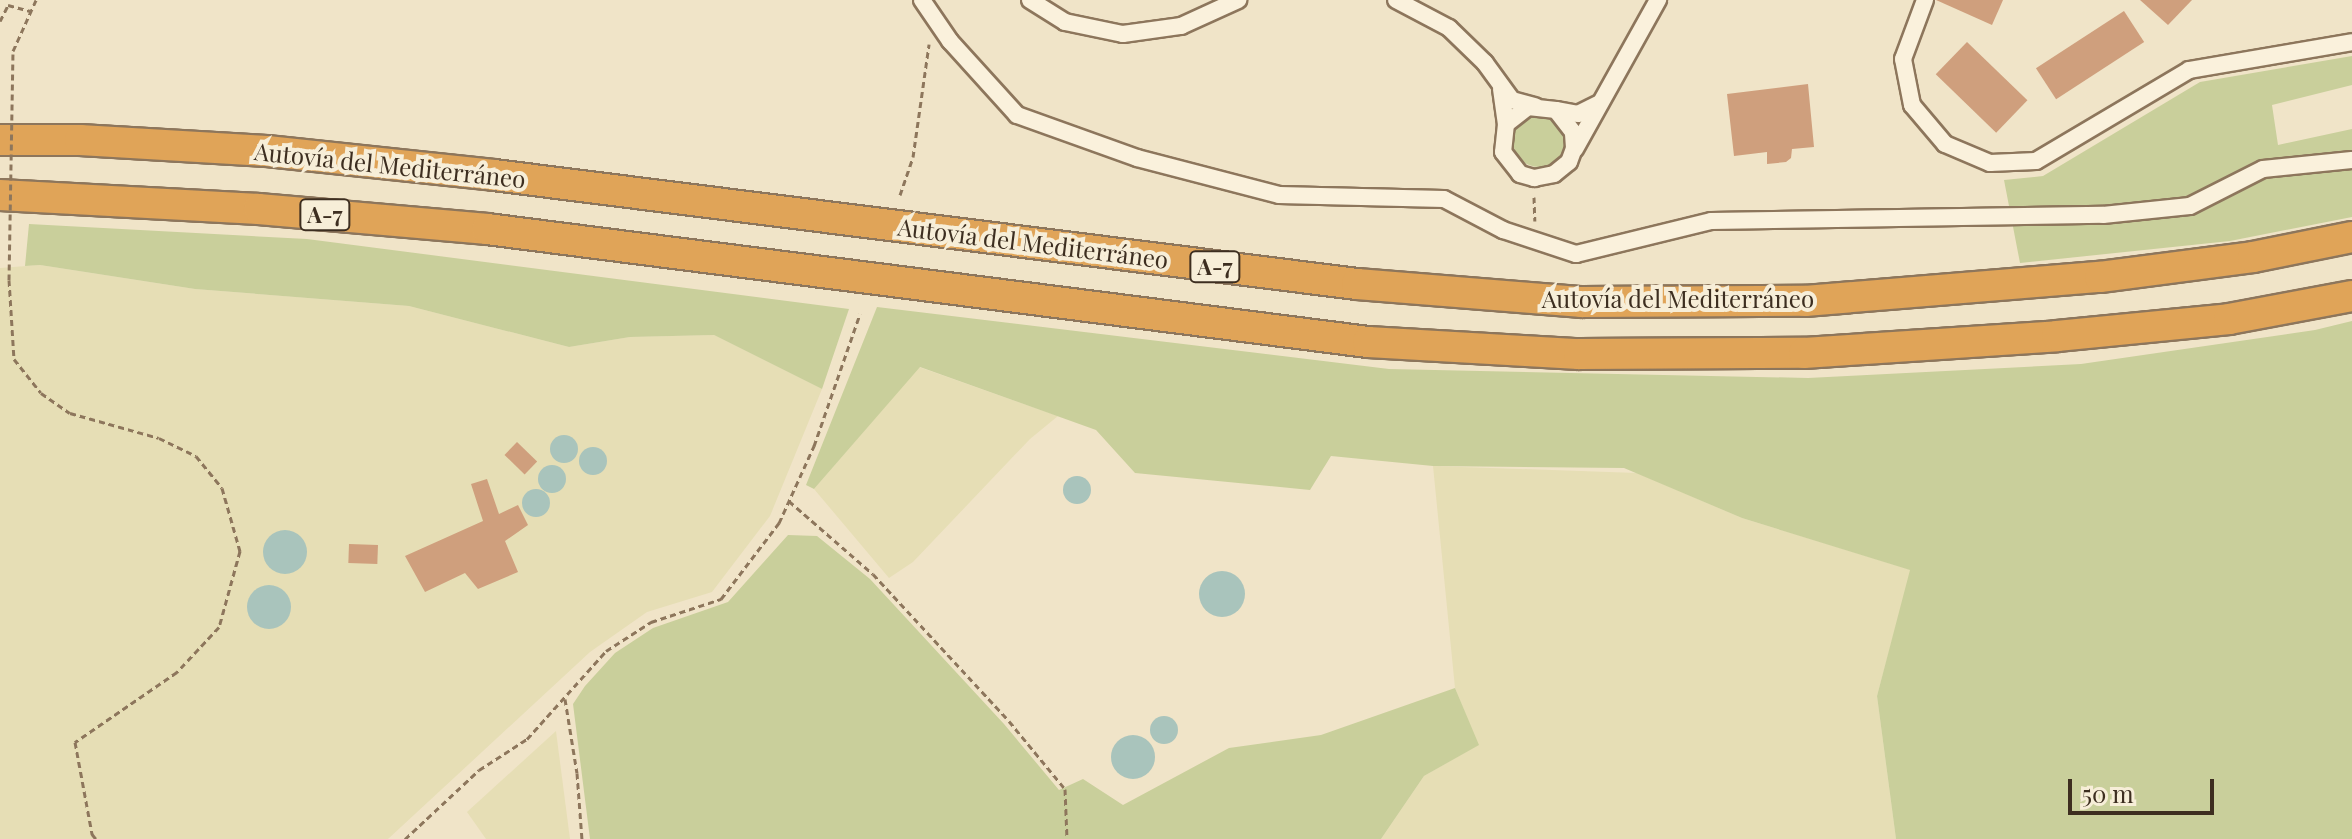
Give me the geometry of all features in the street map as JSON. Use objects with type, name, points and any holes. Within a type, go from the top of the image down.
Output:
[{"type":"highway","name":"Autovía del Mediterráneo","points":[[0,140],[80,140],[267,151],[494,175],[1357,284],[1582,302],[1805,301],[2084,278],[2253,257],[2352,237]]},
{"type":"highway","name":"A-7","points":[[0,195],[259,209],[487,229],[1368,342],[1579,354],[1804,353],[2057,336],[2229,319],[2352,296]]},
{"type":"street","points":[[922,0],[950,41],[1017,115],[1137,158],[1279,195],[1444,199],[1503,230],[1576,254],[1711,221],[2118,214],[2190,206],[2263,169],[2352,160]]},
{"type":"street","points":[[1030,0],[1065,22],[1123,34],[1181,26],[1210,6],[1238,0]]},
{"type":"street","points":[[1396,0],[1449,28],[1485,63],[1501,89],[1512,100],[1578,114],[1598,104]]},
{"type":"street","points":[[1501,89],[1506,124],[1504,156],[1520,174],[1534,178],[1554,174],[1569,162],[1598,104],[1658,0]]},
{"type":"street","points":[[1925,0],[1903,59],[1912,105],[1945,144],[1990,163],[2036,161],[2189,70],[2352,42]]},
{"type":"street","points":[[1506,124],[1514,115],[1535,106]]},
{"type":"street","points":[[1556,110],[1573,132],[1574,148],[1569,162]]},
{"type":"path","points":[[36,0],[13,51],[9,280],[14,359],[41,393],[70,413],[159,438],[196,456],[222,488],[240,551],[219,627],[177,672],[75,742],[92,834],[96,839]]},
{"type":"path","points":[[0,21],[8,5],[31,11]]},
{"type":"path","points":[[900,195],[913,157],[933,17]]},
{"type":"path","points":[[1534,178],[1536,241]]},
{"type":"path","points":[[405,839],[479,770],[527,739],[606,651],[651,622],[721,599],[779,523],[814,446],[860,314]]},
{"type":"path","points":[[789,501],[873,574],[1009,721],[1056,777],[1065,789],[1067,839]]},
{"type":"path","points":[[565,699],[577,773],[582,839]]},
{"type":"shaded area","points":[[40,265],[195,289],[409,306],[569,347],[630,337],[714,335],[822,389],[770,516],[712,592],[647,612],[590,652],[388,839],[0,839],[0,268]]},
{"type":"shaded area","points":[[919,367],[1058,416],[1030,439],[913,562],[889,578],[814,489]]},
{"type":"shaded area","points":[[1433,466],[1637,473],[1742,518],[1911,570],[1877,696],[1896,839],[1381,839],[1424,776],[1478,745],[1455,688]]},
{"type":"shaded area","points":[[556,731],[570,839],[486,839],[467,812]]},
{"type":"green space","points":[[2352,56],[2352,85],[2272,105],[2278,145],[2352,129],[2352,217],[2230,241],[2020,263],[2004,180],[2043,176],[2200,82]]},
{"type":"green space","points":[[1539,115],[1557,123],[1565,141],[1557,159],[1539,167],[1521,159],[1513,141],[1521,123]]},
{"type":"green space","points":[[29,224],[307,239],[849,309],[822,389],[714,335],[630,337],[569,347],[409,306],[195,289],[40,265],[25,266]]},
{"type":"green space","points":[[877,307],[1389,369],[1808,378],[2081,364],[2315,330],[2352,321],[2352,839],[1896,839],[1877,696],[1910,570],[1742,518],[1624,468],[1433,466],[1331,456],[1310,490],[1135,473],[1096,430],[920,367],[814,489],[806,485]]},
{"type":"green space","points":[[788,535],[817,536],[870,579],[1004,724],[1059,790],[1083,779],[1123,805],[1229,748],[1321,735],[1455,688],[1479,745],[1424,776],[1381,839],[590,839],[573,704],[615,653],[653,628],[728,602]]},
{"type":"water","points":[[564,435],[574,439],[578,449],[574,459],[564,463],[554,459],[550,449],[554,439]]},
{"type":"water","points":[[593,447],[603,451],[607,461],[603,471],[593,475],[583,471],[579,461],[583,451]]},
{"type":"water","points":[[552,465],[562,469],[566,479],[562,489],[552,493],[542,489],[538,479],[542,469]]},
{"type":"water","points":[[1077,476],[1087,480],[1091,490],[1087,500],[1077,504],[1067,500],[1063,490],[1067,480]]},
{"type":"water","points":[[536,489],[546,493],[550,503],[546,513],[536,517],[526,513],[522,503],[526,493]]},
{"type":"water","points":[[285,530],[301,536],[307,552],[301,568],[285,574],[269,568],[263,552],[269,536]]},
{"type":"water","points":[[1222,571],[1238,578],[1245,594],[1238,610],[1222,617],[1206,610],[1199,594],[1206,578]]},
{"type":"water","points":[[269,585],[285,591],[291,607],[285,623],[269,629],[253,623],[247,607],[253,591]]},
{"type":"water","points":[[1164,716],[1174,720],[1178,730],[1174,740],[1164,744],[1154,740],[1150,730],[1154,720]]},
{"type":"water","points":[[1133,735],[1149,741],[1155,757],[1149,773],[1133,779],[1117,773],[1111,757],[1117,741]]},
{"type":"building","points":[[1936,0],[2003,0],[1992,25]]},
{"type":"building","points":[[2140,0],[2192,0],[2168,25]]},
{"type":"building","points":[[2124,11],[2144,42],[2056,99],[2036,68]]},
{"type":"building","points":[[1967,42],[2027,100],[1996,133],[1936,74]]},
{"type":"building","points":[[1808,84],[1814,147],[1792,149],[1791,158],[1786,162],[1767,164],[1767,152],[1734,156],[1727,94]]},
{"type":"building","points":[[517,442],[537,461],[525,474],[504,455]]},
{"type":"building","points":[[487,479],[499,514],[518,505],[528,525],[505,541],[518,572],[478,589],[465,573],[425,592],[405,556],[483,521],[471,484]]},
{"type":"building","points":[[349,544],[378,545],[377,564],[348,563]]}]
